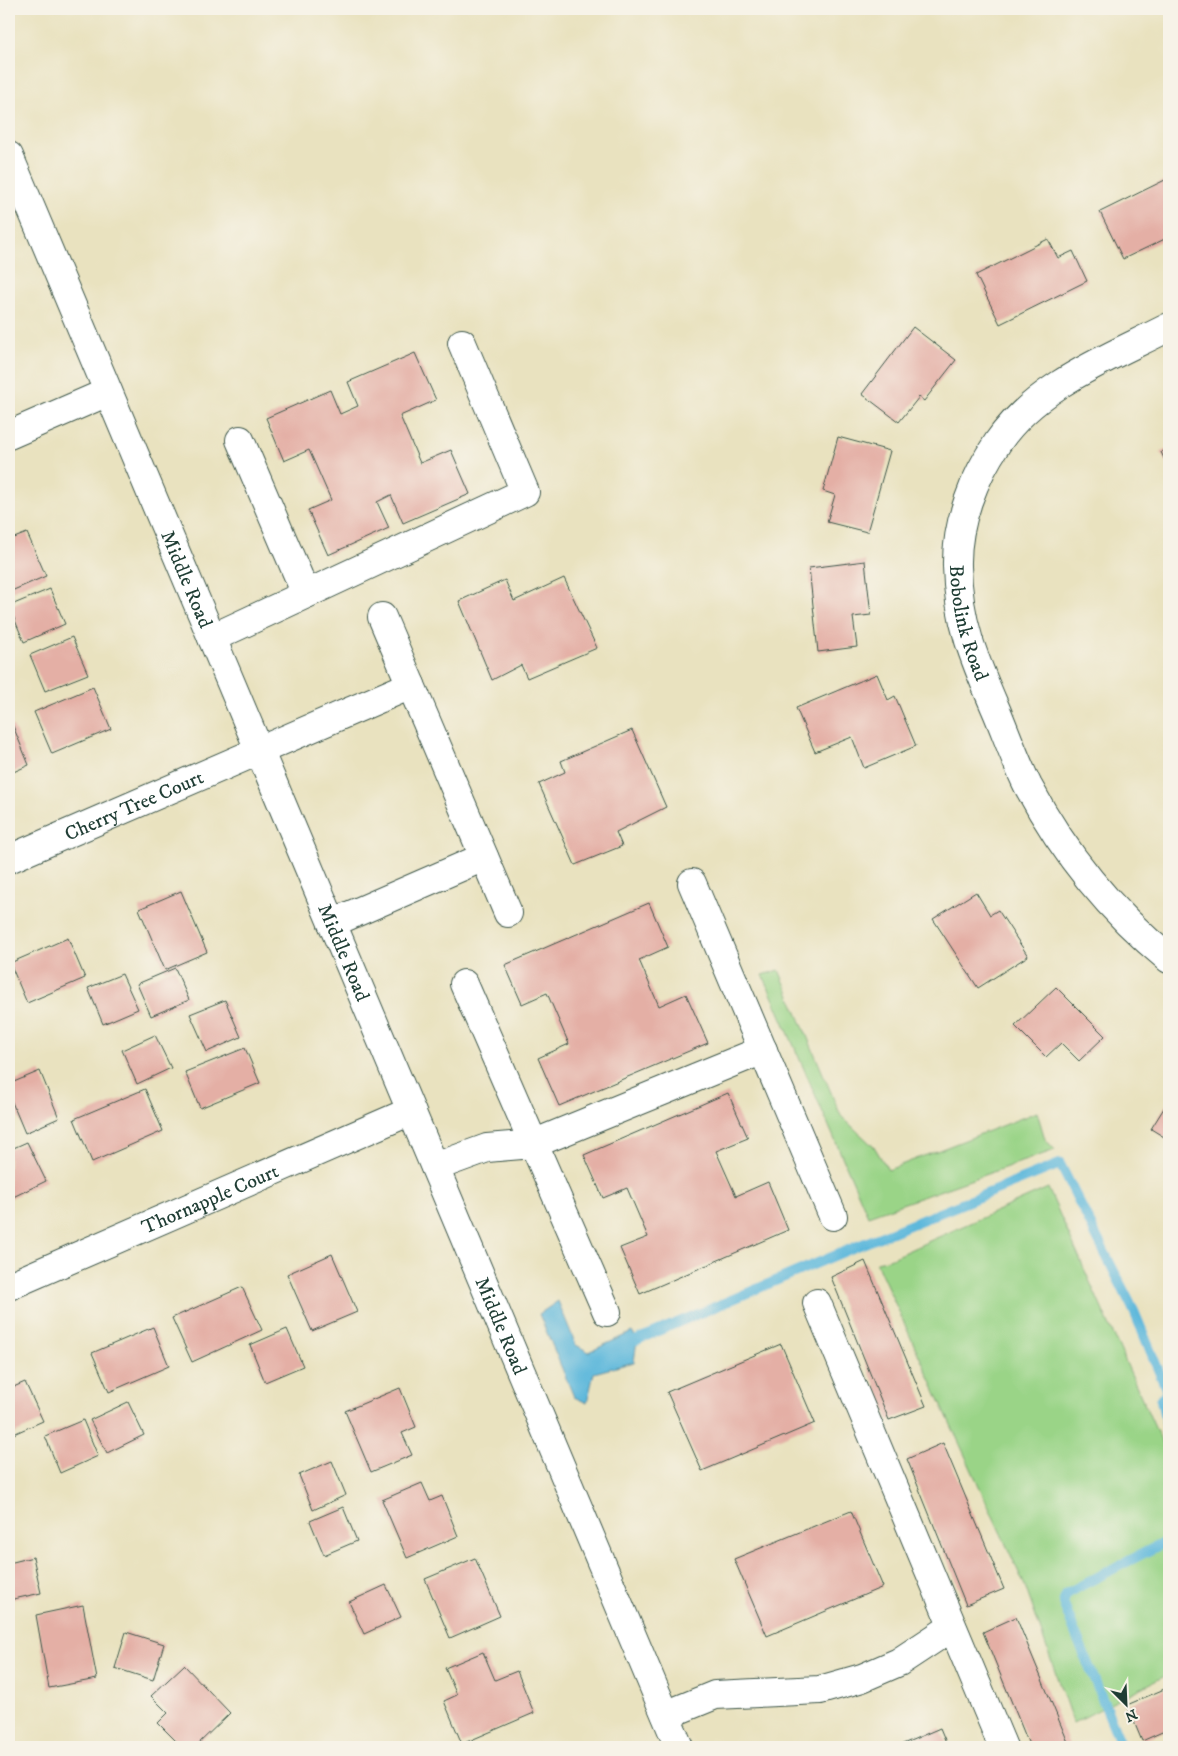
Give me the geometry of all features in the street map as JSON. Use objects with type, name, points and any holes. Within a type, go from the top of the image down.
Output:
[{"type":"street","name":"Middle Road","points":[[9,156],[679,1747]]},
{"type":"street","name":"Bobolink Road","points":[[1169,327],[1060,383],[1026,410],[999,441],[977,478],[962,522],[956,564],[959,606],[969,647],[1028,785],[1062,843],[1099,893],[1147,941],[1169,959]]},
{"type":"street","points":[[212,638],[525,492],[462,343]]},
{"type":"street","points":[[9,435],[108,392]]},
{"type":"street","points":[[240,440],[306,594]]},
{"type":"street","points":[[382,617],[508,913]]},
{"type":"street","name":"Cherry Tree Court","points":[[9,859],[260,752],[411,685]]},
{"type":"street","points":[[332,923],[484,857]]},
{"type":"street","points":[[692,883],[833,1216]]},
{"type":"street","points":[[464,984],[607,1312]]},
{"type":"street","points":[[435,1167],[487,1148],[533,1144],[763,1050]]},
{"type":"street","name":"Thornapple Court","points":[[9,1286],[411,1111]]},
{"type":"street","points":[[817,1303],[1003,1747]]},
{"type":"street","points":[[666,1714],[715,1696],[820,1690],[862,1678],[899,1662],[952,1627]]},
{"type":"green space","points":[[779,970],[841,1116],[875,1148],[888,1170],[1037,1112],[1045,1139],[1055,1150],[868,1216],[763,975]]},
{"type":"green space","points":[[1048,1188],[1169,1459],[1169,1674],[1073,1723],[1025,1586],[876,1262],[887,1260]]},
{"type":"water","points":[[558,1301],[576,1345],[589,1352],[632,1332],[637,1340],[634,1362],[594,1373],[587,1403],[574,1397],[539,1314]]},
{"type":"building","points":[[1169,178],[1169,237],[1123,259],[1100,212]]},
{"type":"building","points":[[1048,239],[1058,258],[1073,251],[1087,281],[1000,324],[976,275]]},
{"type":"building","points":[[913,327],[956,360],[924,401],[919,397],[899,422],[862,394]]},
{"type":"building","points":[[415,353],[436,400],[400,416],[420,463],[451,450],[470,494],[403,523],[391,495],[377,502],[389,528],[328,555],[308,510],[331,500],[309,450],[284,461],[266,418],[330,390],[340,414],[358,406],[348,382]]},
{"type":"building","points":[[838,437],[890,451],[867,532],[827,522],[835,495],[823,491]]},
{"type":"building","points":[[1169,448],[1169,469],[1161,452]]},
{"type":"building","points":[[27,533],[46,576],[9,592],[9,540]]},
{"type":"building","points":[[865,561],[871,615],[853,617],[857,647],[818,652],[809,568]]},
{"type":"building","points":[[564,578],[597,648],[527,678],[521,665],[492,680],[459,601],[505,580],[514,601]]},
{"type":"building","points":[[50,589],[65,624],[24,642],[9,606]]},
{"type":"building","points":[[72,637],[88,674],[45,691],[30,655]]},
{"type":"building","points":[[877,674],[888,700],[895,696],[916,746],[864,768],[852,737],[815,752],[796,708]]},
{"type":"building","points":[[93,687],[111,729],[52,754],[34,712]]},
{"type":"building","points":[[13,726],[29,765],[9,774],[9,727]]},
{"type":"building","points":[[632,730],[666,807],[616,832],[622,846],[575,865],[539,784],[565,772],[561,761]]},
{"type":"building","points":[[181,891],[207,952],[165,970],[139,909]]},
{"type":"building","points":[[976,892],[990,915],[998,910],[1028,956],[978,988],[933,919]]},
{"type":"building","points":[[649,903],[668,947],[639,960],[659,1006],[686,994],[708,1043],[559,1106],[538,1058],[569,1044],[547,993],[522,1004],[505,965]]},
{"type":"building","points":[[68,938],[85,978],[27,1003],[10,963]]},
{"type":"building","points":[[175,968],[189,1000],[151,1016],[137,984]]},
{"type":"building","points":[[122,974],[138,1009],[103,1024],[88,988]]},
{"type":"building","points":[[1056,987],[1105,1036],[1079,1061],[1061,1043],[1046,1057],[1015,1026]]},
{"type":"building","points":[[225,1000],[241,1037],[207,1052],[190,1014]]},
{"type":"building","points":[[155,1035],[171,1068],[137,1084],[122,1050]]},
{"type":"building","points":[[245,1048],[260,1083],[200,1108],[185,1072]]},
{"type":"building","points":[[40,1071],[59,1118],[25,1133],[9,1095],[9,1084]]},
{"type":"building","points":[[145,1089],[163,1131],[92,1162],[74,1119]]},
{"type":"building","points":[[728,1093],[748,1138],[716,1151],[736,1196],[768,1182],[788,1230],[640,1294],[620,1248],[648,1237],[627,1188],[603,1198],[584,1155]]},
{"type":"building","points":[[1169,1100],[1169,1140],[1151,1129]]},
{"type":"building","points":[[27,1142],[46,1181],[9,1199],[9,1150]]},
{"type":"building","points":[[332,1254],[357,1312],[312,1331],[287,1274]]},
{"type":"building","points":[[865,1261],[926,1406],[889,1420],[831,1277]]},
{"type":"building","points":[[242,1287],[262,1330],[192,1362],[172,1318]]},
{"type":"building","points":[[153,1327],[169,1366],[109,1392],[92,1353]]},
{"type":"building","points":[[287,1329],[303,1366],[265,1382],[250,1345]]},
{"type":"building","points":[[781,1344],[815,1423],[702,1471],[667,1392]]},
{"type":"building","points":[[25,1382],[43,1421],[9,1436],[9,1389]]},
{"type":"building","points":[[400,1388],[416,1427],[402,1433],[412,1455],[371,1472],[345,1411]]},
{"type":"building","points":[[128,1402],[144,1435],[107,1453],[90,1420]]},
{"type":"building","points":[[83,1420],[98,1456],[60,1473],[45,1436]]},
{"type":"building","points":[[943,1443],[1004,1589],[966,1605],[907,1459]]},
{"type":"building","points":[[332,1461],[346,1495],[313,1510],[299,1475]]},
{"type":"building","points":[[422,1483],[430,1501],[442,1496],[458,1536],[407,1558],[382,1500]]},
{"type":"building","points":[[343,1507],[357,1541],[324,1555],[310,1521]]},
{"type":"building","points":[[851,1511],[883,1587],[767,1636],[734,1559]]},
{"type":"building","points":[[33,1557],[41,1593],[9,1600],[9,1563]]},
{"type":"building","points":[[475,1558],[500,1616],[450,1638],[425,1579]]},
{"type":"building","points":[[386,1585],[401,1617],[364,1634],[349,1602]]},
{"type":"building","points":[[83,1605],[97,1679],[49,1688],[36,1615]]},
{"type":"building","points":[[1016,1617],[1070,1747],[1030,1747],[983,1632]]},
{"type":"building","points":[[126,1632],[164,1644],[153,1680],[115,1668]]},
{"type":"building","points":[[483,1652],[495,1680],[517,1671],[534,1713],[462,1744],[444,1701],[457,1695],[445,1668]]},
{"type":"building","points":[[184,1665],[230,1713],[195,1747],[182,1747],[158,1723],[168,1713],[151,1696]]},
{"type":"building","points":[[1169,1687],[1169,1729],[1142,1741],[1127,1705]]},
{"type":"building","points":[[940,1728],[948,1747],[896,1747]]},
{"type":"waterway","points":[[637,1340],[855,1247],[1060,1164],[1134,1311],[1167,1391],[1161,1400],[1169,1435]]},
{"type":"waterway","points":[[1122,1747],[1063,1603],[1067,1593],[1169,1540]]}]
